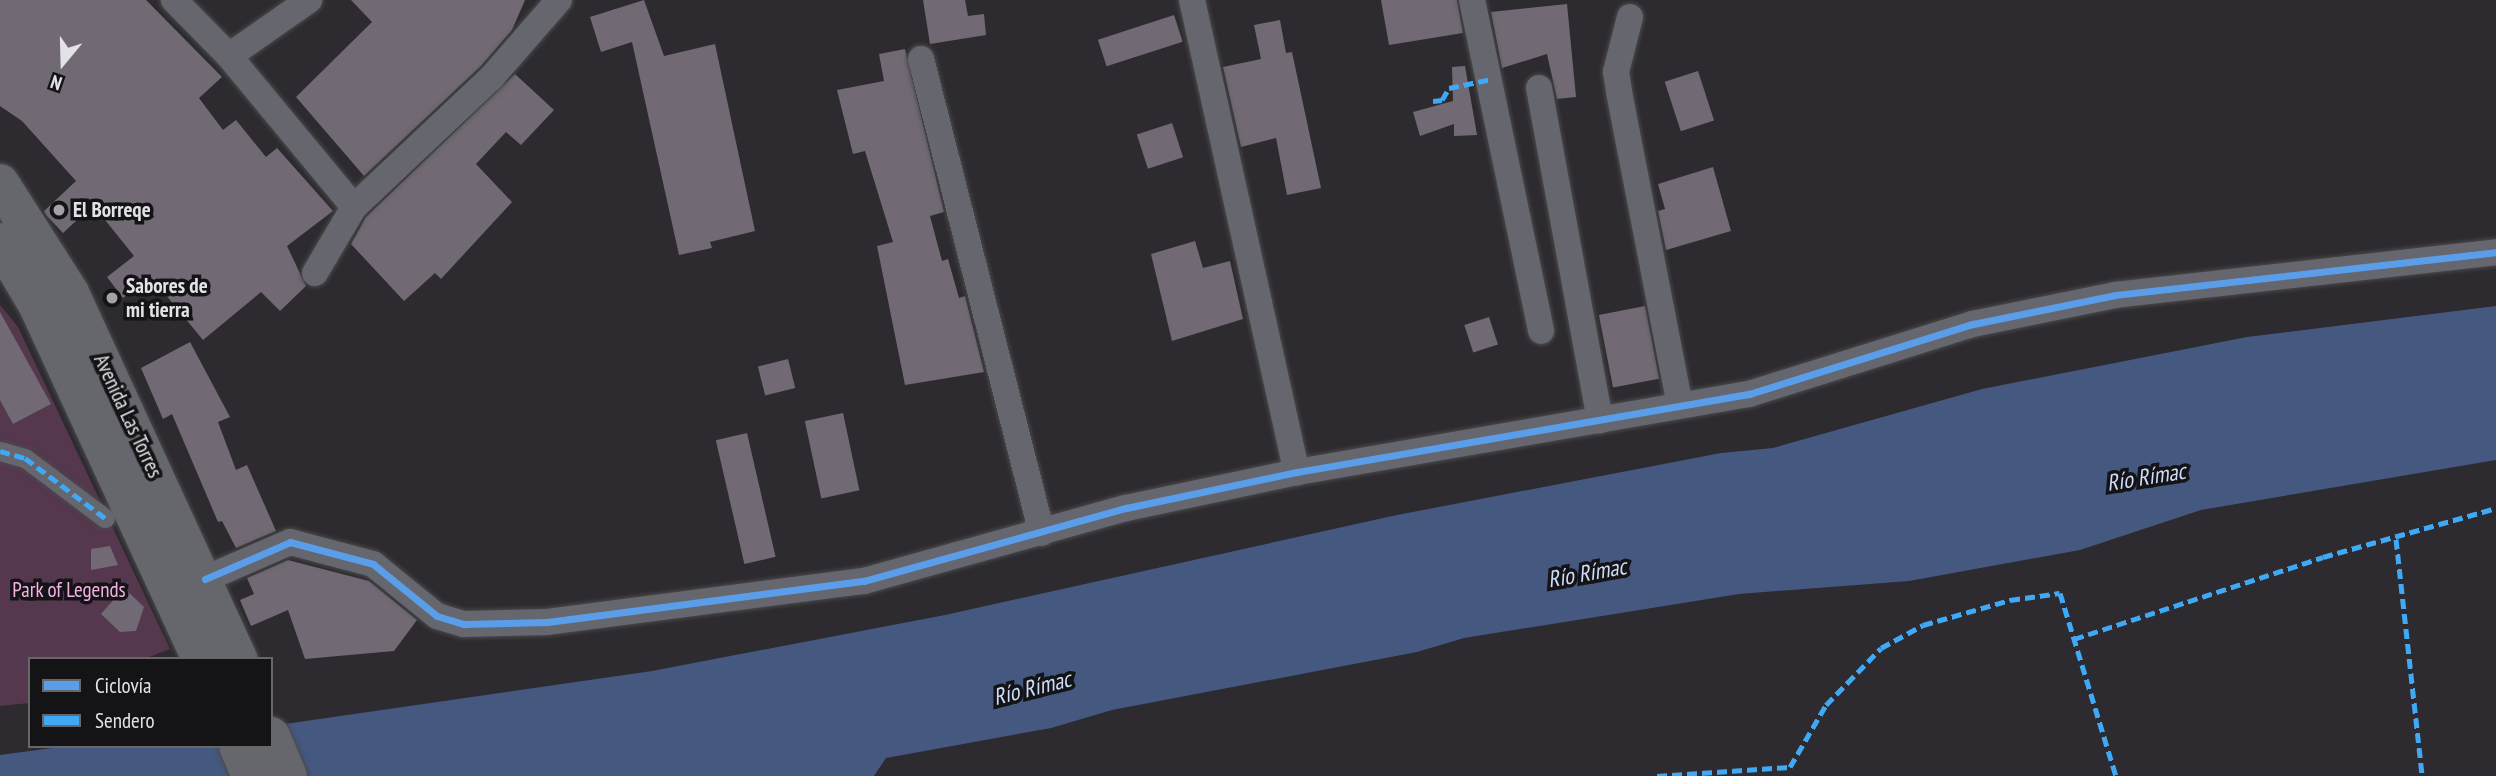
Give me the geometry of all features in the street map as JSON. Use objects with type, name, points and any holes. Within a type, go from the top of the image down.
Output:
[{"type":"highway","name":"Avenida Las Torres","points":[[0,183],[70,293],[205,579],[237,657]]},
{"type":"highway","name":"Avenida Las Torres","points":[[0,242],[37,304],[200,657]]},
{"type":"highway","points":[[273,741],[288,776]]},
{"type":"highway","points":[[239,748],[251,776]]},
{"type":"street","points":[[174,0],[229,56],[354,207]]},
{"type":"street","points":[[229,56],[309,0]]},
{"type":"street","points":[[316,273],[354,207],[492,77],[559,0]]},
{"type":"street","points":[[1192,0],[1297,472]]},
{"type":"street","points":[[1472,0],[1541,331]]},
{"type":"street","points":[[1630,17],[1616,72],[1679,405]]},
{"type":"street","points":[[921,59],[1042,533]]},
{"type":"street","points":[[1539,88],[1600,420]]},
{"type":"street","points":[[205,579],[290,542],[373,564],[437,616],[464,624],[547,622],[864,581],[1126,508],[1297,472],[1749,394],[1972,324],[2115,295],[2496,252]]},
{"type":"street","points":[[0,451],[25,458],[105,518]]},
{"type":"green space","name":"Park of Legends","points":[[0,305],[18,327],[170,649],[149,657],[28,657],[28,703],[0,706]]},
{"type":"water","name":"Río Rímac","points":[[2496,306],[2496,460],[2201,510],[2080,550],[1909,581],[1739,594],[1464,638],[1417,652],[1112,710],[1051,728],[886,758],[874,776],[0,776],[0,755],[52,748],[273,748],[273,726],[652,671],[945,615],[1397,515],[1721,453],[1773,448],[1982,389],[2247,337]]},
{"type":"building","points":[[0,0],[146,0],[222,77],[199,98],[223,130],[236,120],[266,157],[277,148],[333,211],[287,246],[306,286],[280,311],[261,292],[203,340],[151,277],[123,298],[107,277],[134,256],[93,205],[63,233],[46,215],[44,211],[76,181],[22,121],[0,106]]},
{"type":"building","points":[[351,0],[525,0],[512,30],[481,66],[364,176],[296,97],[372,22]]},
{"type":"building","points":[[644,0],[664,56],[715,44],[755,231],[710,242],[712,248],[679,255],[632,42],[601,52],[590,17]]},
{"type":"building","points":[[923,0],[965,0],[968,16],[984,14],[986,35],[930,44]]},
{"type":"building","points":[[1381,0],[1457,0],[1463,33],[1389,45]]},
{"type":"building","points":[[1567,4],[1576,97],[1557,99],[1547,54],[1502,68],[1491,12]]},
{"type":"building","points":[[1174,15],[1183,42],[1107,66],[1098,40]]},
{"type":"building","points":[[1280,20],[1286,53],[1292,52],[1321,188],[1287,195],[1276,138],[1241,147],[1223,67],[1261,59],[1254,25]]},
{"type":"building","points":[[905,49],[944,212],[930,216],[942,261],[948,259],[959,298],[965,296],[984,372],[905,385],[877,246],[893,242],[865,151],[853,154],[837,90],[884,81],[879,54]]},
{"type":"building","points":[[1465,66],[1477,135],[1454,136],[1454,124],[1420,136],[1413,112],[1453,101],[1452,67]]},
{"type":"building","points":[[1698,71],[1714,120],[1681,131],[1665,82]]},
{"type":"building","points":[[515,74],[554,110],[521,145],[506,132],[476,164],[512,202],[441,279],[435,273],[404,301],[351,244],[366,217]]},
{"type":"building","points":[[1172,123],[1183,157],[1148,169],[1137,134]]},
{"type":"building","points":[[1713,167],[1731,231],[1666,250],[1658,211],[1665,209],[1658,184]]},
{"type":"building","points":[[1195,241],[1203,268],[1230,261],[1243,319],[1172,341],[1151,254]]},
{"type":"building","points":[[1645,306],[1659,379],[1613,388],[1599,315]]},
{"type":"building","points":[[0,312],[51,404],[13,424],[0,400]]},
{"type":"building","points":[[1489,317],[1498,345],[1473,353],[1464,325]]},
{"type":"building","points":[[190,342],[230,417],[218,422],[236,470],[247,465],[276,531],[236,548],[222,521],[218,522],[172,414],[163,419],[141,368]]},
{"type":"building","points":[[788,359],[795,388],[765,396],[758,366]]},
{"type":"building","points":[[843,413],[859,490],[821,498],[805,421]]},
{"type":"building","points":[[747,433],[776,557],[744,564],[716,440]]},
{"type":"building","points":[[110,546],[118,565],[91,570],[91,549]]},
{"type":"building","points":[[288,560],[369,581],[417,620],[394,651],[305,659],[288,610],[251,626],[240,600],[254,594],[247,578]]},
{"type":"building","points":[[124,588],[144,607],[136,631],[120,632],[101,614]]},
{"type":"marked path","points":[[1433,101],[1442,100],[1449,88],[1488,80]]},
{"type":"marked path","points":[[0,451],[25,458],[105,518]]},
{"type":"marked path","points":[[2074,639],[2323,557],[2496,508]]},
{"type":"marked path","points":[[2396,539],[2422,776]]},
{"type":"marked path","points":[[1657,776],[1790,767],[1826,705],[1881,648],[1923,625],[2010,600],[2060,593],[2116,776]]},
{"type":"cycle path","points":[[205,579],[290,542],[373,564],[437,616],[464,624],[547,622],[864,581],[1126,508],[1297,472],[1749,394],[1973,324],[2115,295],[2496,252]]},
{"type":"place","name":"El Borreqe","points":[[59,210]]},
{"type":"place","name":"Sabores de mi tierra","points":[[112,298]]}]
